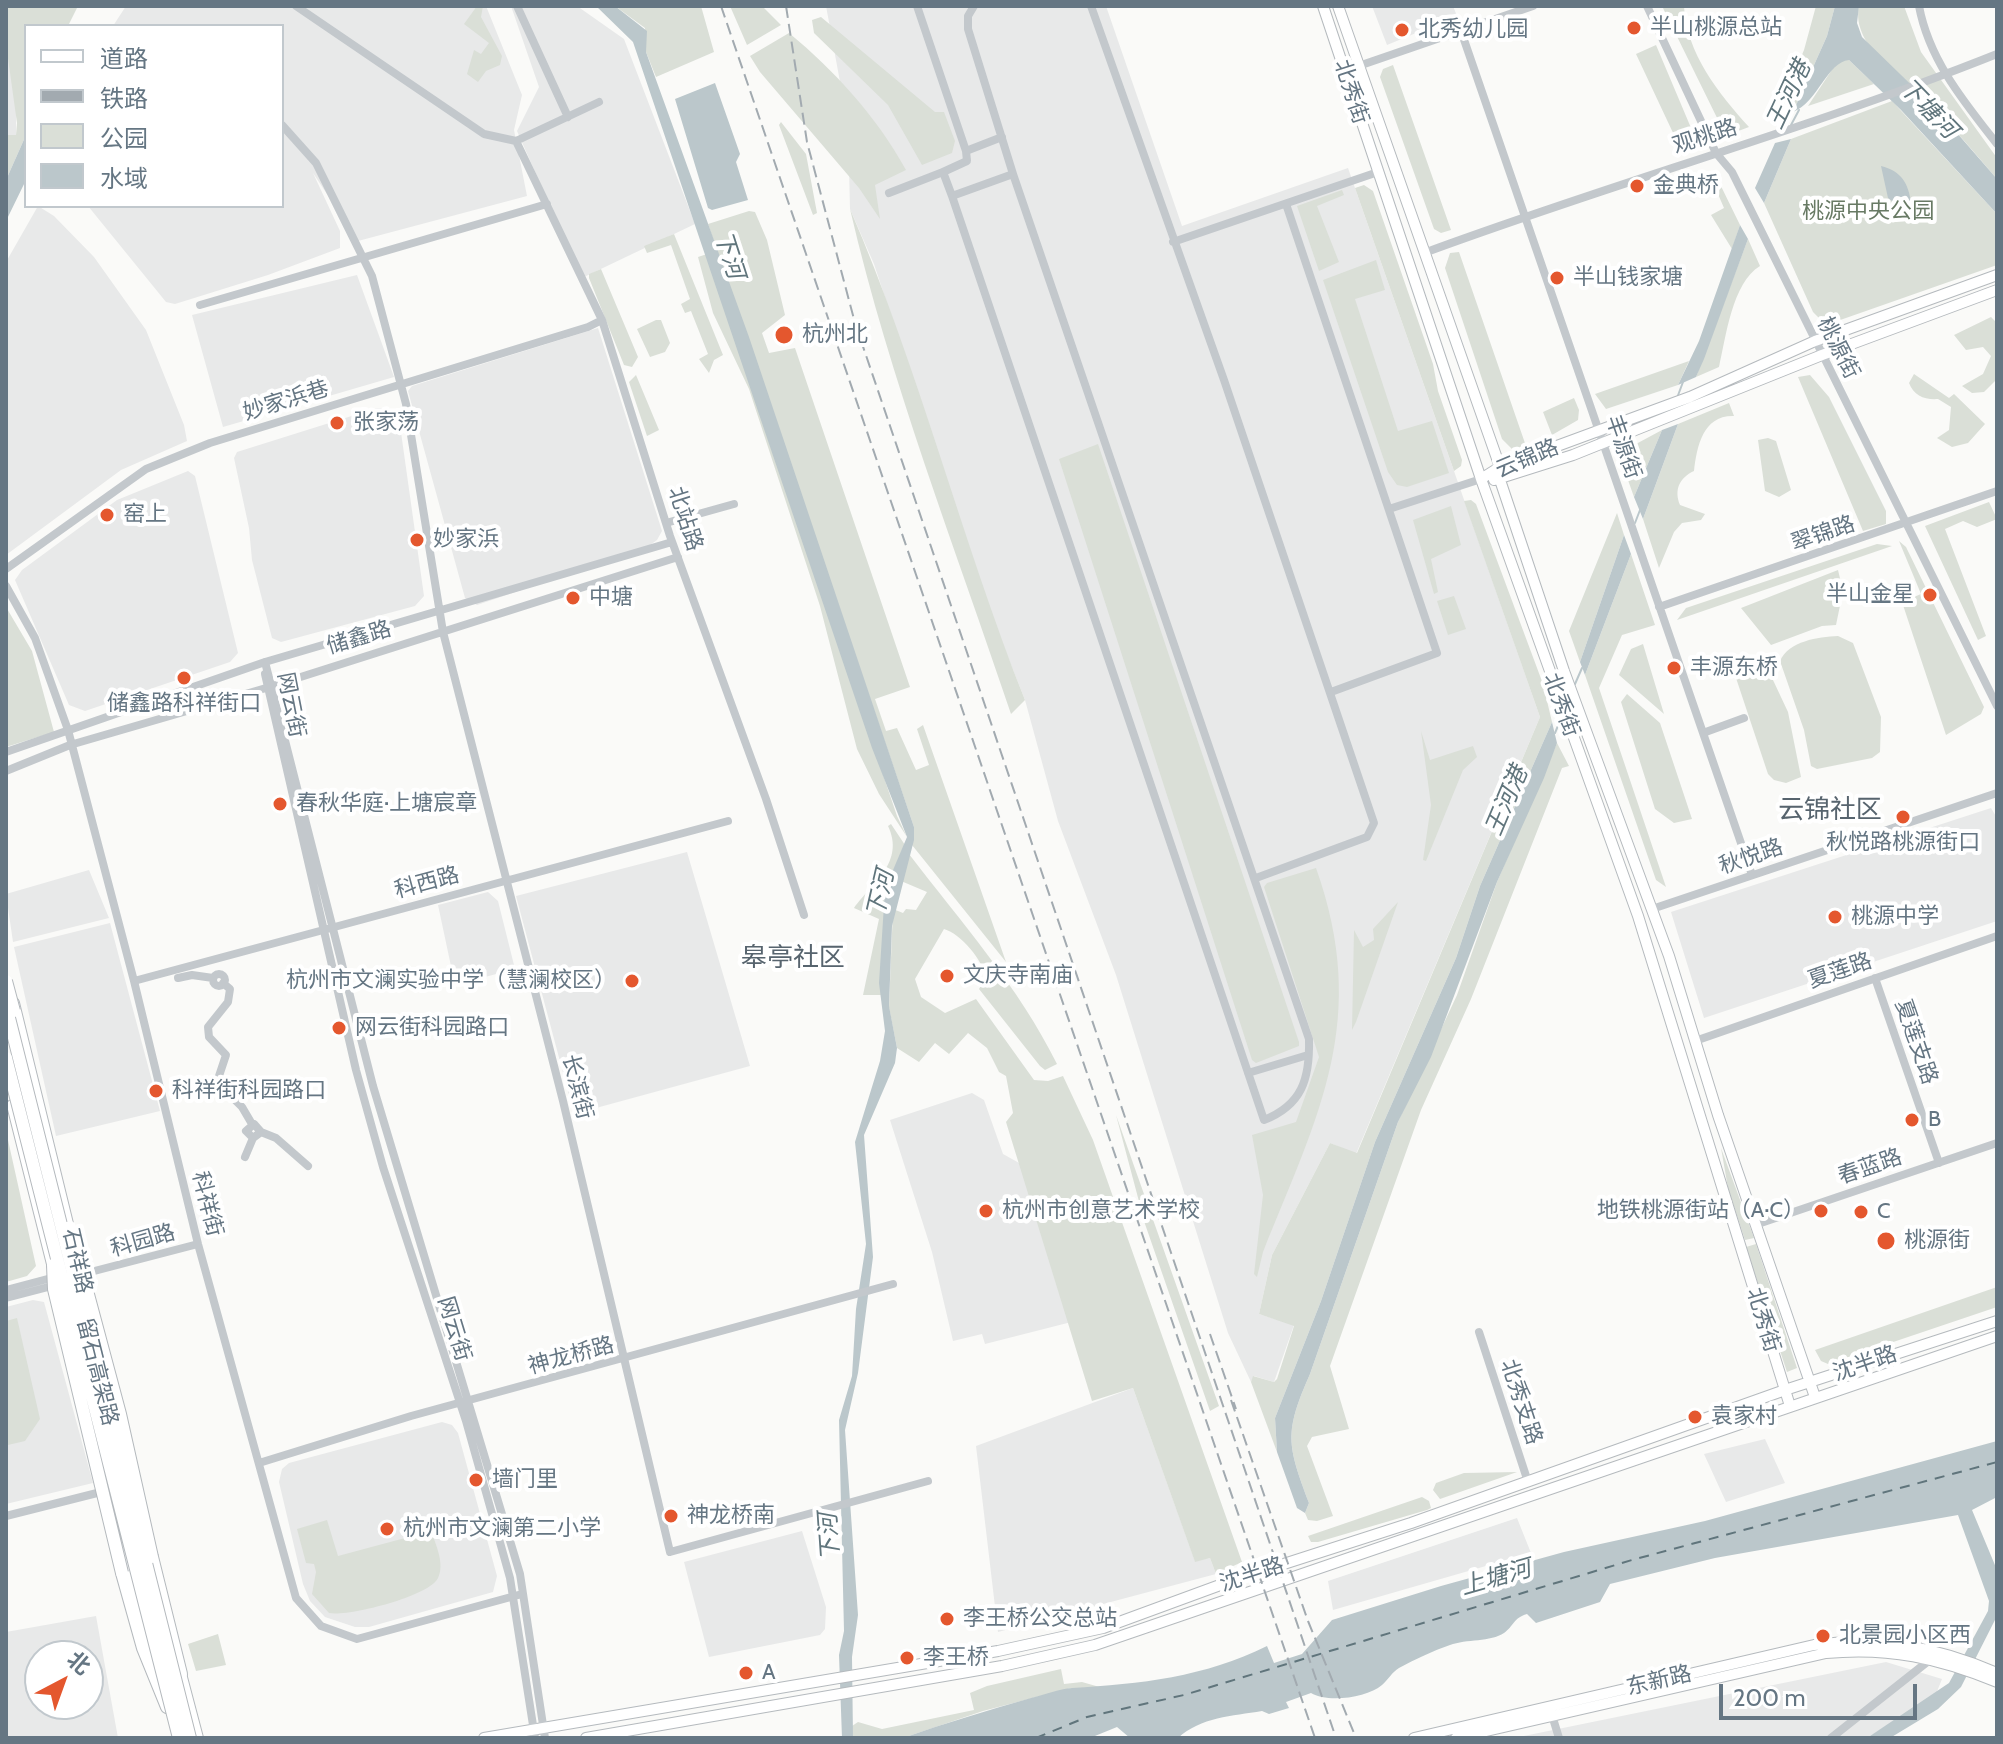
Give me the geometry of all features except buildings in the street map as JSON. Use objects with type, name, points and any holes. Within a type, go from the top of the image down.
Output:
[{"type":"highway","points":[[6,981],[120,1414],[181,1674]]},
{"type":"highway","name":"留石高架路","points":[[6,1006],[190,1738]]},
{"type":"highway","name":"留石高架路","points":[[6,1058],[177,1738]]},
{"type":"highway","points":[[51,1238],[54,1289],[122,1573],[143,1648],[167,1707]]},
{"type":"main road","name":"北秀街","points":[[1323,6],[1481,479],[1638,916],[1790,1406]]},
{"type":"main road","name":"北秀街","points":[[1338,6],[1500,467],[1500,480],[1569,680],[1652,909],[1755,1225],[1815,1397]]},
{"type":"main road","name":"云锦路","points":[[1481,479],[1500,467],[1690,397],[1815,341],[1997,275]]},
{"type":"main road","name":"云锦路","points":[[1481,479],[1500,480],[1662,421],[1822,355],[1997,290]]},
{"type":"main road","name":"石祥路","points":[[6,970],[127,1472],[198,1738]]},
{"type":"main road","name":"石祥路","points":[[6,1080],[109,1490],[177,1738]]},
{"type":"main road","name":"沈半路","points":[[484,1738],[539,1733],[998,1651],[1103,1628],[1785,1390],[1997,1321]]},
{"type":"main road","name":"沈半路","points":[[586,1738],[1002,1666],[1095,1645],[1997,1336]]},
{"type":"main road","name":"东新路","points":[[1456,1738],[1551,1711],[1847,1640],[1898,1643],[1997,1673]]},
{"type":"main road","name":"东新路","points":[[1414,1738],[1826,1653],[1880,1650],[1956,1661]]},
{"type":"main road","name":"东新路","points":[[1975,1668],[1997,1682]]},
{"type":"street","points":[[296,6],[484,134],[516,141],[599,102]]},
{"type":"street","points":[[517,6],[568,117]]},
{"type":"street","points":[[889,193],[967,161],[917,6]]},
{"type":"street","points":[[943,172],[1264,1120],[1293,1104],[1300,1091],[1309,1039],[1013,174],[968,29],[968,16],[974,6]]},
{"type":"street","points":[[1091,6],[1374,823],[1373,831],[1367,837],[1256,878]]},
{"type":"street","points":[[1344,71],[1533,6]]},
{"type":"street","name":"桃源街","points":[[1647,6],[1716,153],[1732,172],[1997,706]]},
{"type":"street","points":[[1919,6],[1924,33],[1946,74],[1997,144]]},
{"type":"street","name":"丰源街","points":[[1461,31],[1752,875]]},
{"type":"street","name":"观桃路","points":[[1424,253],[1524,216],[1883,98],[1997,54]]},
{"type":"street","name":"长滨街","points":[[284,127],[316,163],[372,276],[401,385],[426,515],[443,632],[626,1359],[670,1552],[928,1481]]},
{"type":"street","points":[[966,151],[1002,137]]},
{"type":"street","name":"北站路","points":[[516,141],[602,320],[672,542],[766,799],[804,915]]},
{"type":"street","points":[[1173,242],[1378,172]]},
{"type":"street","points":[[952,196],[1013,174]]},
{"type":"street","points":[[200,305],[547,204]]},
{"type":"street","points":[[1286,204],[1437,653],[1331,692]]},
{"type":"street","name":"妙家浜巷","points":[[6,569],[146,469],[210,443],[588,327],[602,320]]},
{"type":"street","points":[[1389,509],[1481,479]]},
{"type":"street","name":"翠锦路","points":[[1659,607],[1997,491]]},
{"type":"street","points":[[666,523],[734,504]]},
{"type":"street","name":"储鑫路","points":[[6,752],[265,662],[672,542]]},
{"type":"street","name":"储鑫路","points":[[6,771],[70,745],[269,687],[678,557]]},
{"type":"street","name":"科祥街","points":[[6,586],[35,638],[68,730],[134,981],[198,1244],[296,1598],[321,1626],[347,1637],[367,1638],[517,1595]]},
{"type":"street","name":"网云街","points":[[265,662],[330,927],[373,1086],[520,1574],[517,1595]]},
{"type":"street","points":[[1703,733],[1744,718]]},
{"type":"street","name":"秋悦路","points":[[1652,909],[1997,793]]},
{"type":"street","name":"科西路","points":[[134,981],[728,821]]},
{"type":"street","name":"网云街","points":[[330,927],[356,1070],[517,1595],[539,1733]]},
{"type":"street","name":"夏莲路","points":[[1695,1041],[1997,936]]},
{"type":"street","points":[[178,978],[192,975],[213,978],[221,974],[223,983],[230,989],[230,998],[208,1027],[209,1037],[226,1055],[217,1082],[242,1107],[252,1124],[246,1131],[276,1138],[308,1166]]},
{"type":"street","name":"夏莲支路","points":[[1875,978],[1939,1163]]},
{"type":"street","points":[[1248,1073],[1308,1055]]},
{"type":"street","points":[[245,1157],[257,1135]]},
{"type":"street","name":"春蓝路","points":[[1755,1225],[1997,1143]]},
{"type":"street","name":"科园路","points":[[6,1298],[56,1281],[198,1244]]},
{"type":"street","name":"科园路","points":[[6,1290],[56,1281]]},
{"type":"street","name":"神龙桥路","points":[[259,1463],[893,1284]]},
{"type":"street","name":"北秀支路","points":[[1479,1332],[1528,1482]]},
{"type":"street","points":[[6,1516],[109,1490]]},
{"type":"street","points":[[1831,1738],[1931,1659]]},
{"type":"street","points":[[1551,1711],[1559,1738]]},
{"type":"shaded area","points":[[126,6],[486,6],[522,95],[514,130],[527,196],[358,241],[313,173],[340,231],[340,248],[268,275],[175,304],[166,302],[90,208],[284,208],[284,24],[114,24]]},
{"type":"shaded area","points":[[511,6],[577,6],[624,39],[695,224],[582,278],[517,131],[539,87]]},
{"type":"shaded area","points":[[826,6],[1106,6],[1182,226],[1348,168],[1540,717],[1356,1154],[1330,1143],[1272,1255],[1259,1314],[1294,1325],[1274,1382],[1254,1376],[1251,1382],[1228,1333],[1116,975],[1058,821],[1025,700],[984,597],[874,264],[850,209],[848,125]]},
{"type":"shaded area","name":"北秀幼儿园","points":[[1372,6],[1453,6],[1457,16],[1387,45]]},
{"type":"shaded area","points":[[6,44],[16,98],[16,135],[6,135]]},
{"type":"shaded area","points":[[37,208],[54,216],[94,257],[146,330],[184,425],[187,441],[121,470],[6,555],[6,262]]},
{"type":"shaded area","points":[[357,275],[394,377],[223,427],[192,315]]},
{"type":"shaded area","points":[[598,328],[662,531],[657,540],[646,548],[477,605],[465,598],[408,391],[412,386]]},
{"type":"shaded area","points":[[377,408],[389,408],[399,418],[424,596],[415,606],[281,642],[272,638],[252,560],[249,528],[234,458],[237,452]]},
{"type":"shaded area","points":[[188,471],[195,476],[238,653],[230,662],[85,711],[69,705],[15,580],[22,570],[117,500]]},
{"type":"shaded area","name":"桃源中学","points":[[1991,808],[1997,818],[1997,921],[1704,1018],[1671,912]]},
{"type":"shaded area","name":"杭州市文澜实验中学（慧澜校区）","points":[[687,852],[750,1066],[574,1114],[516,896]]},
{"type":"shaded area","points":[[89,870],[109,918],[13,942],[6,894]]},
{"type":"shaded area","points":[[488,892],[498,901],[515,969],[455,985],[438,905]]},
{"type":"shaded area","points":[[110,923],[160,1111],[56,1136],[14,947]]},
{"type":"shaded area","name":"杭州市创意艺术学校","points":[[972,1093],[984,1100],[1003,1154],[1039,1174],[1091,1317],[985,1344],[982,1334],[953,1341],[932,1252],[890,1120]]},
{"type":"shaded area","points":[[33,1300],[44,1302],[93,1483],[6,1504],[6,1307]]},
{"type":"shaded area","points":[[1133,1388],[1195,1561],[1210,1558],[1216,1574],[998,1632],[976,1446]]},
{"type":"shaded area","name":"杭州市文澜第二小学","points":[[442,1422],[452,1425],[458,1433],[497,1576],[493,1592],[369,1627],[355,1627],[325,1617],[310,1601],[303,1584],[279,1482],[282,1469],[289,1463]]},
{"type":"shaded area","points":[[1765,1439],[1785,1483],[1726,1502],[1704,1454]]},
{"type":"shaded area","points":[[1517,1518],[1531,1553],[1333,1610],[1328,1581]]},
{"type":"shaded area","points":[[802,1531],[826,1607],[825,1629],[820,1635],[709,1657],[684,1562]]},
{"type":"shaded area","points":[[96,1616],[100,1640],[24,1640],[24,1720],[104,1720],[104,1660],[118,1738],[6,1738],[6,1632]]},
{"type":"shaded area","points":[[1886,1662],[1942,1679],[1936,1694],[1867,1738],[1514,1738]]},
{"type":"green space","points":[[6,6],[78,6],[69,24],[24,24],[24,140],[6,180],[6,135],[16,135],[17,123],[6,44]]},
{"type":"green space","points":[[477,6],[483,6],[481,17],[502,56],[500,65],[486,71],[478,82],[467,74],[474,50],[481,54],[489,43],[464,24]]},
{"type":"green space","points":[[615,6],[701,6],[714,52],[656,77],[646,52],[645,28]]},
{"type":"green space","points":[[730,6],[762,6],[781,25],[747,45]]},
{"type":"green space","points":[[1662,6],[1684,6],[1691,40],[1706,72],[1749,127],[1733,133],[1723,130]]},
{"type":"green space","points":[[1816,6],[1835,6],[1827,36],[1793,112],[1777,114],[1804,50]]},
{"type":"green space","points":[[1859,6],[1904,6],[1921,52],[1997,158],[1997,179],[1942,117],[1872,50],[1863,36]]},
{"type":"green space","points":[[821,17],[935,112],[944,112],[955,141],[952,153],[922,165],[888,105],[814,33],[812,20]]},
{"type":"green space","points":[[789,33],[854,96],[895,150],[906,170],[875,185],[880,219],[859,188],[760,72],[750,56]]},
{"type":"green space","points":[[1656,45],[1694,135],[1692,147],[1682,152],[1636,54]]},
{"type":"green space","points":[[1849,60],[1874,84],[1808,106],[1835,65]]},
{"type":"green space","points":[[1393,65],[1451,230],[1441,233],[1434,229],[1380,77],[1383,69]]},
{"type":"green space","name":"桃源中央公园","points":[[1892,101],[1997,214],[1997,265],[1826,325],[1813,312],[1764,203],[1791,139]]},
{"type":"green space","points":[[781,122],[806,154],[817,213],[813,215],[779,125]]},
{"type":"green space","points":[[1708,171],[1718,180],[1740,225],[1732,249],[1711,215],[1724,208]]},
{"type":"green space","points":[[1364,185],[1373,191],[1433,364],[1438,391],[1462,460],[1461,466],[1454,471],[1355,188]]},
{"type":"green space","points":[[1342,190],[1344,195],[1317,206],[1339,262],[1319,271],[1297,206]]},
{"type":"green space","points":[[850,209],[897,330],[980,578],[1025,700],[1011,714],[924,463],[884,337]]},
{"type":"green space","points":[[749,211],[755,212],[767,240],[785,315],[762,333],[769,353],[795,348],[910,687],[875,699],[886,731],[897,728],[916,770],[929,765],[917,729],[923,725],[1006,962],[912,845],[914,827],[708,224]]},
{"type":"green space","points":[[674,234],[723,355],[714,360],[709,373],[699,359],[708,354],[691,311],[685,313],[681,304],[690,299],[671,245],[647,253],[644,246]]},
{"type":"green space","points":[[1748,239],[1760,266],[1750,274],[1737,298],[1719,367],[1696,377]]},
{"type":"green space","points":[[1459,252],[1526,446],[1513,450],[1502,439],[1445,268],[1450,253]]},
{"type":"green space","points":[[707,254],[897,816],[907,837],[879,794],[857,749],[820,606],[749,389],[713,313],[698,257]]},
{"type":"green space","points":[[1376,260],[1385,290],[1355,299],[1398,431],[1432,421],[1449,473],[1407,487],[1397,485],[1388,472],[1323,280]]},
{"type":"green space","points":[[601,269],[638,357],[632,367],[624,365],[589,278],[589,274]]},
{"type":"green space","points":[[1991,317],[1997,323],[1997,379],[1984,392],[1972,393],[1962,386],[1983,374],[1991,356],[1983,347],[1966,350],[1954,335]]},
{"type":"green space","points":[[661,320],[670,343],[665,352],[650,357],[637,329]]},
{"type":"green space","points":[[1689,361],[1678,385],[1606,409],[1595,394]]},
{"type":"green space","points":[[1914,374],[1949,398],[1954,394],[1985,424],[1968,443],[1952,447],[1937,438],[1949,430],[1951,407],[1938,399],[1917,394],[1909,383]]},
{"type":"green space","points":[[636,375],[659,430],[647,436],[629,382]]},
{"type":"green space","points":[[1810,375],[1829,397],[1886,511],[1886,524],[1863,531],[1798,377]]},
{"type":"green space","points":[[1574,398],[1579,410],[1578,420],[1552,435],[1543,412]]},
{"type":"green space","points":[[1729,403],[1734,416],[1724,417],[1709,426],[1700,442],[1694,471],[1681,481],[1678,489],[1680,505],[1705,514],[1701,520],[1682,523],[1674,532],[1659,568],[1643,519],[1678,424]]},
{"type":"green space","points":[[1662,430],[1634,497],[1623,466],[1623,451]]},
{"type":"green space","points":[[1768,438],[1776,441],[1791,490],[1779,497],[1765,491],[1758,440]]},
{"type":"green space","points":[[1098,444],[1299,1042],[1299,1046],[1256,1063],[1252,1060],[1059,459]]},
{"type":"green space","points":[[1471,500],[1476,504],[1543,684],[1552,722],[1480,886],[1456,958],[1375,1142],[1321,1301],[1275,1418],[1277,1452],[1251,1382],[1253,1376],[1274,1382],[1277,1379],[1294,1326],[1259,1314],[1272,1255],[1330,1143],[1357,1153],[1540,717],[1464,501]]},
{"type":"green space","points":[[1989,502],[1997,519],[1977,527],[1963,521],[1945,529],[1986,636],[1978,640],[1925,526]]},
{"type":"green space","points":[[1451,506],[1461,545],[1431,559],[1438,592],[1434,594],[1413,520]]},
{"type":"green space","points":[[1617,513],[1624,535],[1580,662],[1569,631]]},
{"type":"green space","points":[[1899,541],[1906,547],[1984,707],[1981,714],[1946,735],[1902,602],[1921,594]]},
{"type":"green space","points":[[1877,544],[1892,546],[1677,620],[1686,608]]},
{"type":"green space","points":[[1631,554],[1655,625],[1622,635],[1599,688],[1666,887],[1656,880],[1585,675]]},
{"type":"green space","points":[[1838,570],[1843,591],[1836,625],[1822,626],[1771,645],[1741,608]]},
{"type":"green space","points":[[1454,596],[1466,629],[1448,635],[1437,601]]},
{"type":"green space","points":[[6,607],[32,651],[54,732],[6,747]]},
{"type":"green space","points":[[1838,636],[1853,643],[1881,717],[1880,752],[1872,758],[1817,769],[1811,766],[1804,730],[1780,661],[1797,645],[1813,639]]},
{"type":"green space","points":[[1643,644],[1664,714],[1619,675],[1631,649]]},
{"type":"green space","points":[[1759,657],[1765,663],[1788,712],[1801,777],[1786,783],[1774,780],[1768,774],[1733,669]]},
{"type":"green space","points":[[1627,694],[1660,723],[1692,819],[1674,823],[1655,809],[1621,702]]},
{"type":"green space","points":[[1421,731],[1430,760],[1473,746],[1477,757],[1463,770],[1426,861],[1423,860],[1431,805]]},
{"type":"green space","points":[[1557,743],[1569,766],[1562,768],[1471,999],[1421,1110],[1330,1366],[1349,1429],[1312,1437],[1307,1446],[1333,1516],[1317,1521],[1308,1520],[1305,1513],[1309,1503],[1293,1452],[1292,1425],[1296,1411],[1398,1122],[1457,995],[1497,882]]},
{"type":"green space","points":[[891,824],[905,845],[885,889],[881,995],[863,995],[879,919],[854,908],[890,861],[893,850],[888,826]]},
{"type":"green space","points":[[909,854],[1007,982],[1057,1064],[1045,1070],[1040,1066],[979,989],[986,978],[976,956],[957,936],[944,929],[915,979],[921,997],[945,1013],[976,999],[1034,1080],[1048,1081],[1063,1076],[1093,1140],[1242,1562],[1216,1574],[1210,1558],[1195,1562],[1133,1388],[1092,1401],[1006,1122],[1013,1113],[1006,1076],[999,1072],[987,1048],[968,1033],[949,1054],[935,1043],[919,1062],[897,1048],[889,1007],[893,909],[903,913],[906,909],[916,910],[927,892],[901,881]]},
{"type":"green space","points":[[1316,868],[1332,922],[1338,973],[1338,1020],[1331,1065],[1319,1109],[1263,1252],[1257,1277],[1254,1274],[1263,1195],[1252,1135],[1296,1122],[1319,1057],[1264,887],[1267,883]]},
{"type":"green space","points":[[1398,902],[1352,1030],[1354,930],[1363,947],[1374,940],[1373,929]]},
{"type":"green space","points":[[1116,1115],[1219,1406],[1210,1411],[1145,1224]]},
{"type":"green space","points":[[6,1131],[36,1266],[27,1276],[6,1282]]},
{"type":"green space","points":[[1721,1148],[1754,1238],[1745,1240],[1728,1188]]},
{"type":"green space","points":[[1756,1244],[1797,1368],[1787,1372],[1746,1247]]},
{"type":"green space","points":[[1997,1287],[1997,1307],[1828,1364],[1821,1361],[1815,1350]]},
{"type":"green space","points":[[17,1318],[40,1419],[25,1441],[8,1445],[6,1321]]},
{"type":"green space","points":[[1517,1472],[1440,1499],[1433,1490],[1436,1483],[1464,1473]]},
{"type":"green space","points":[[1422,1497],[1429,1501],[1431,1508],[1318,1542],[1311,1542],[1308,1536]]},
{"type":"green space","points":[[327,1520],[338,1556],[431,1531],[440,1561],[438,1578],[420,1592],[388,1604],[353,1612],[329,1613],[312,1594],[316,1572],[314,1564],[306,1563],[297,1529]]},
{"type":"green space","points":[[218,1634],[226,1665],[196,1671],[188,1644]]},
{"type":"green space","points":[[1061,1669],[1064,1684],[1082,1682],[1103,1688],[1071,1688],[983,1711],[903,1738],[853,1738],[852,1726],[858,1722],[882,1729],[974,1710],[970,1693],[987,1686]]},
{"type":"water","points":[[596,6],[615,6],[647,31],[646,52],[749,337],[914,827],[914,840],[892,926],[889,1006],[897,1048],[895,1063],[864,1135],[873,1257],[858,1373],[845,1430],[858,1615],[852,1657],[853,1738],[842,1738],[839,1655],[844,1631],[839,1420],[852,1376],[856,1309],[866,1244],[855,1142],[880,1061],[885,1031],[879,983],[885,889],[907,837],[872,748],[633,42]]},
{"type":"water","name":"下塘河","points":[[1835,6],[1859,6],[1857,23],[1862,37],[1937,110],[1997,179],[1997,214],[1901,110],[1849,60],[1834,68],[1809,100],[1793,112],[1827,36]]},
{"type":"water","points":[[715,83],[740,154],[736,162],[748,200],[712,210],[708,208],[675,99]]},
{"type":"water","points":[[1791,139],[1764,203],[1755,188],[1775,143]]},
{"type":"water","points":[[24,140],[24,184],[6,221],[6,180]]},
{"type":"water","points":[[1881,166],[1903,179],[1911,204],[1900,207],[1888,198]]},
{"type":"water","points":[[1740,225],[1748,239],[1704,359],[1696,377],[1678,385],[1699,341]]},
{"type":"water","points":[[1678,424],[1643,519],[1634,497],[1662,430]]},
{"type":"water","points":[[1624,535],[1631,554],[1585,675],[1580,662]]},
{"type":"water","points":[[1552,722],[1557,743],[1544,778],[1497,882],[1431,1057],[1398,1122],[1296,1411],[1292,1425],[1293,1452],[1309,1503],[1305,1513],[1297,1508],[1277,1452],[1275,1418],[1321,1301],[1375,1142],[1456,958],[1480,886]]},
{"type":"water","name":"上塘河","points":[[1997,1441],[1997,1497],[1972,1510],[1997,1570],[1997,1616],[1961,1687],[1938,1709],[1890,1738],[1867,1738],[1949,1683],[1988,1611],[1989,1601],[1958,1515],[1715,1558],[1610,1584],[1600,1602],[1536,1623],[1527,1614],[1499,1636],[1450,1645],[1411,1661],[1367,1693],[1327,1698],[1311,1693],[1286,1702],[1289,1708],[1269,1714],[1262,1711],[1217,1718],[1178,1738],[1130,1738],[1117,1727],[1090,1738],[903,1738],[1057,1691],[1196,1672],[1244,1657],[1267,1646],[1274,1663],[1302,1654],[1332,1620],[1441,1586],[1564,1552],[1705,1521]]},
{"type":"waterway","name":"王河港","points":[[1791,125],[1799,110]]},
{"type":"waterway","name":"王河港","points":[[1677,398],[1683,382]]},
{"type":"waterway","name":"王河港","points":[[1635,523],[1640,510]]},
{"type":"waterway","name":"王河港","points":[[1575,684],[1582,668]]},
{"type":"waterway","name":"王河港","points":[[1555,733],[1562,716]]},
{"type":"ferry route","points":[[1036,1738],[1087,1717],[1184,1695],[1632,1560],[1997,1462]]},
{"type":"railway","points":[[721,6],[1315,1738]]},
{"type":"railway","points":[[786,6],[807,142],[855,323],[1336,1738]]},
{"type":"railway","points":[[1210,1334],[1236,1409]]},
{"type":"railway","points":[[1231,1400],[1308,1621],[1356,1738]]},
{"type":"place","name":"半山桃源总站","points":[[1634,28]]},
{"type":"place","name":"北秀幼儿园","points":[[1402,30]]},
{"type":"place","name":"金典桥","points":[[1637,186]]},
{"type":"place","name":"半山钱家塘","points":[[1557,278]]},
{"type":"place","name":"杭州北","points":[[784,335]]},
{"type":"place","name":"张家荡","points":[[337,423]]},
{"type":"place","name":"窑上","points":[[107,515]]},
{"type":"place","name":"妙家浜","points":[[417,540]]},
{"type":"place","name":"半山金星","points":[[1930,595]]},
{"type":"place","name":"中塘","points":[[573,598]]},
{"type":"place","name":"丰源东桥","points":[[1674,668]]},
{"type":"place","name":"储鑫路科祥街口","points":[[184,678]]},
{"type":"place","name":"春秋华庭·上塘宸章","points":[[280,804]]},
{"type":"place","name":"秋悦路桃源街口","points":[[1903,817]]},
{"type":"place","name":"桃源中学","points":[[1835,917]]},
{"type":"place","name":"文庆寺南庙","points":[[947,976]]},
{"type":"place","name":"杭州市文澜实验中学（慧澜校区）","points":[[632,981]]},
{"type":"place","name":"网云街科园路口","points":[[339,1028]]},
{"type":"place","name":"科祥街科园路口","points":[[156,1091]]},
{"type":"place","name":"B","points":[[1912,1120]]},
{"type":"place","name":"杭州市创意艺术学校","points":[[986,1211]]},
{"type":"place","name":"地铁桃源街站（A·C）","points":[[1821,1211]]},
{"type":"place","name":"C","points":[[1861,1212]]},
{"type":"place","name":"桃源街","points":[[1886,1241]]},
{"type":"place","name":"袁家村","points":[[1695,1417]]},
{"type":"place","name":"墙门里","points":[[476,1480]]},
{"type":"place","name":"神龙桥南","points":[[671,1516]]},
{"type":"place","name":"杭州市文澜第二小学","points":[[387,1529]]},
{"type":"place","name":"李王桥公交总站","points":[[947,1619]]},
{"type":"place","name":"北景园小区西","points":[[1823,1636]]},
{"type":"place","name":"李王桥","points":[[907,1658]]},
{"type":"place","name":"A","points":[[746,1673]]},
{"type":"district","name":"云锦社区","points":[[1830,810]]},
{"type":"district","name":"皋亭社区","points":[[793,958]]},
{"type":"water label","name":"下河","points":[[729,255]]},
{"type":"water label","name":"下河","points":[[881,894]]},
{"type":"water label","name":"下河","points":[[830,1537]]}]
